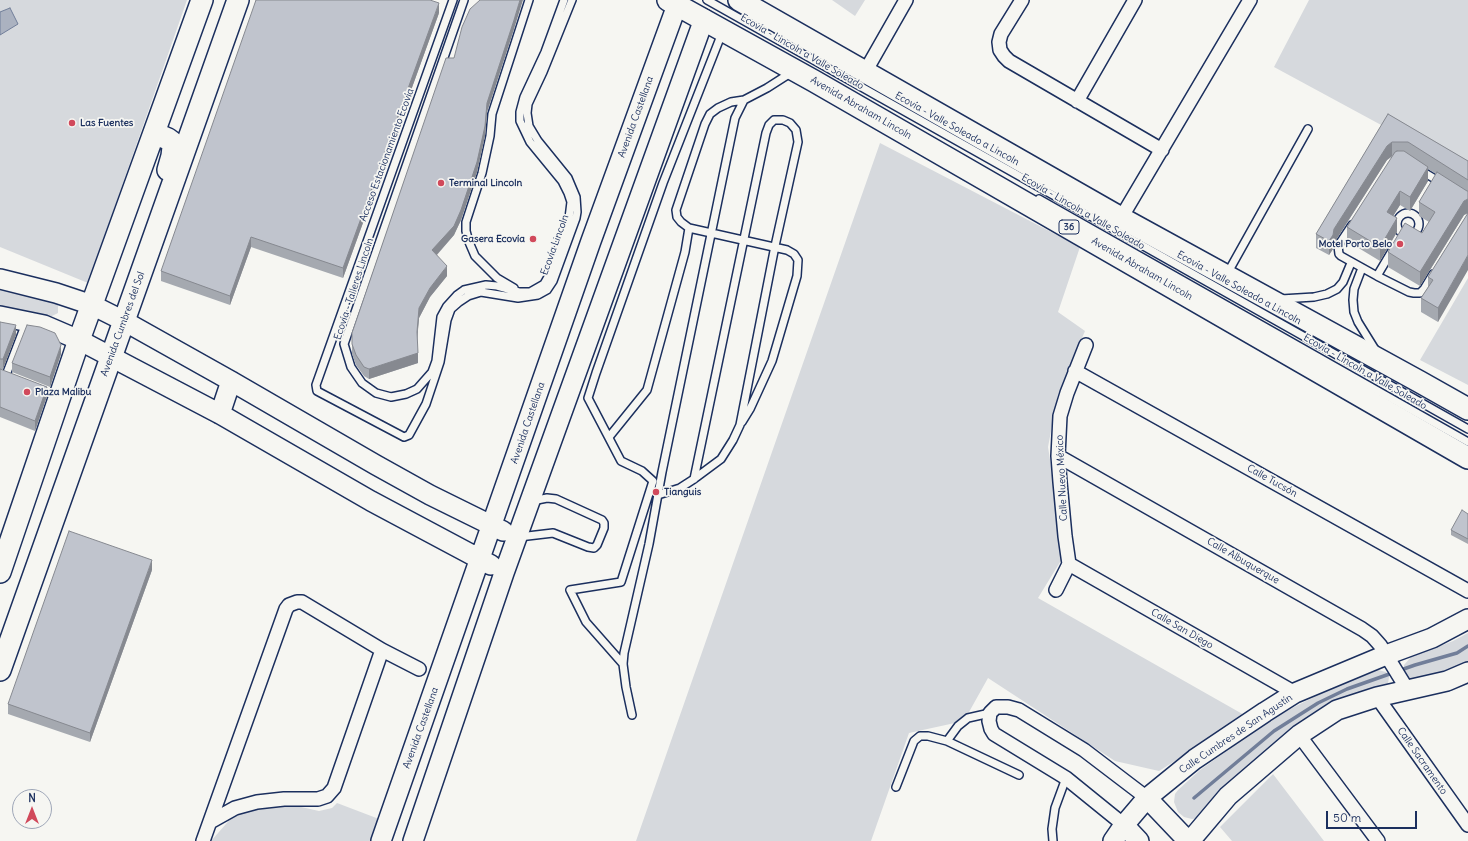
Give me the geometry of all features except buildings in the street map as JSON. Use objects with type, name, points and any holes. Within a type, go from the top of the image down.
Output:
[{"type":"main road","points":[[0,572],[56,394],[92,305],[202,0]]},
{"type":"main road","name":"Avenida Cumbres del Sol","points":[[0,670],[238,0]]},
{"type":"main road","name":"Avenida Abraham Lincoln","points":[[673,2],[738,18],[795,70],[1468,458]]},
{"type":"main road","name":"36","points":[[738,18],[865,72],[1121,218],[1468,409]]},
{"type":"main road","points":[[154,133],[168,139],[172,142],[173,147],[172,156],[158,203],[156,231]]},
{"type":"street","points":[[865,72],[906,0]]},
{"type":"street","points":[[1022,0],[1001,34],[999,42],[1000,50],[1009,61],[1162,150]]},
{"type":"street","points":[[1077,100],[1135,0]]},
{"type":"street","points":[[1121,218],[1250,0]]},
{"type":"street","name":"Avenida Castellana","points":[[381,841],[493,526],[673,2]]},
{"type":"street","points":[[413,841],[504,573],[706,10]]},
{"type":"street","points":[[0,279],[56,293],[92,305],[124,321],[231,381],[430,495],[517,537]]},
{"type":"street","points":[[0,316],[44,325],[79,340],[110,358],[220,414],[371,501],[504,573]]},
{"type":"street","name":"Calle Nuevo México","points":[[1069,564],[1058,456],[1060,416],[1075,371],[1086,345]]},
{"type":"street","name":"Calle Tucsón","points":[[1075,371],[1468,591]]},
{"type":"street","points":[[220,414],[231,381]]},
{"type":"street","name":"Calle Albuquerque","points":[[1058,456],[1362,629],[1372,636],[1386,655],[1407,689]]},
{"type":"street","points":[[1056,590],[1069,564]]},
{"type":"street","name":"Calle San Diego","points":[[1069,564],[1295,693]]},
{"type":"street","points":[[203,841],[283,616],[289,605],[302,602],[382,650],[419,669]]},
{"type":"street","name":"Calle Cumbres de San Agustín","points":[[1113,841],[1124,825],[1147,798],[1195,759],[1295,693],[1386,655],[1432,638],[1468,619]]},
{"type":"street","points":[[210,822],[235,808],[257,802],[284,799],[318,799],[327,796],[334,788],[382,650]]},
{"type":"street","points":[[1138,841],[1124,825],[1066,778],[994,734],[989,721],[990,713],[996,707],[1008,707],[1019,710],[1084,750],[1147,798],[1189,841],[1228,796],[1298,735],[1337,710],[1377,696],[1447,681],[1468,672]]},
{"type":"street","points":[[434,694],[460,703]]},
{"type":"street","name":"Calle Sacramento","points":[[1377,696],[1468,825]]},
{"type":"street","points":[[1298,735],[1378,841]]},
{"type":"lane","name":"Acceso Estacionamiento Ecovía","points":[[440,362],[426,404],[407,437],[404,437],[337,402],[317,391],[316,388],[453,0]]},
{"type":"lane","name":"Ecovía - Talleres Lincoln","points":[[464,0],[344,344],[351,367],[362,383],[376,393],[391,397],[406,394],[417,389],[432,372],[436,361],[441,317],[447,306],[457,294],[464,290],[486,285],[497,286],[519,292],[530,292],[544,284],[548,277],[570,214],[571,202],[562,181],[530,142],[520,121],[520,112],[524,97],[542,59],[564,0]]},
{"type":"lane","points":[[529,0],[492,114],[490,136],[482,173],[466,222],[466,231],[475,256],[497,278],[530,297]]},
{"type":"lane","name":"Ecovía Lincoln","points":[[440,362],[451,309],[459,302],[468,296],[481,292],[518,298],[530,297],[543,294],[553,281],[577,212],[576,197],[568,178],[538,141],[529,126],[527,113],[528,104],[543,72],[572,0]]},
{"type":"lane","points":[[623,664],[586,622],[570,590],[621,582],[653,481],[642,471],[621,461],[588,398],[663,183],[738,18]]},
{"type":"lane","name":"Ecovía - Valle Soleado a Lincoln","points":[[738,18],[1468,429]]},
{"type":"lane","points":[[658,495],[680,488],[721,459],[750,409],[772,361],[797,276],[798,260],[794,254],[787,250],[775,246],[711,234],[689,228],[680,222],[677,217],[676,210],[705,124],[710,114],[718,108],[732,102],[744,100],[767,88],[795,70]]},
{"type":"lane","points":[[632,715],[623,664],[735,118],[744,100]]},
{"type":"lane","points":[[694,479],[769,124],[774,120],[783,120],[790,123],[796,130],[798,142],[775,246],[740,425]]},
{"type":"lane","points":[[1226,276],[1308,128]]},
{"type":"lane","points":[[1411,164],[1433,182],[1448,187]]},
{"type":"lane","name":"Ecovía - Lincoln a Valle Soleado","points":[[1030,194],[1468,442]]},
{"type":"lane","points":[[1416,211],[1419,224],[1418,229],[1414,234],[1408,235],[1402,233],[1398,229],[1398,218],[1402,214],[1416,211]]},
{"type":"lane","points":[[1354,221],[1338,246],[1341,256],[1352,263],[1409,292],[1414,293],[1420,292],[1424,289],[1436,270]]},
{"type":"lane","points":[[609,437],[647,390],[685,252],[689,228]]},
{"type":"lane","points":[[1376,276],[1402,233]]},
{"type":"lane","points":[[1271,300],[1314,297],[1327,294],[1337,289],[1352,263]]},
{"type":"lane","points":[[1362,268],[1354,289],[1354,312],[1358,322],[1382,361]]},
{"type":"lane","points":[[6,375],[27,322]]},
{"type":"lane","points":[[517,537],[553,533],[594,548],[597,545],[604,528],[604,523],[602,520],[556,499],[542,498],[530,501]]},
{"type":"lane","points":[[947,741],[958,726],[968,718],[990,713]]},
{"type":"lane","points":[[896,787],[914,741],[920,736],[928,736],[947,741],[1019,775]]},
{"type":"lane","points":[[1053,841],[1052,829],[1055,808],[1066,778]]},
{"type":"shaded area","name":"Las Fuentes","points":[[0,0],[187,0],[88,283],[0,247]]},
{"type":"shaded area","points":[[832,0],[865,0],[855,16]]},
{"type":"shaded area","points":[[1309,0],[1468,0],[1468,172],[1274,67]]},
{"type":"shaded area","points":[[10,8],[18,24],[0,35],[0,12]]},
{"type":"shaded area","points":[[880,143],[1080,247],[1058,312],[1085,331],[1058,394],[1048,447],[1065,554],[1038,598],[1246,716],[1159,771],[1115,761],[988,678],[964,721],[909,733],[871,841],[636,841]]},
{"type":"shaded area","points":[[1468,278],[1468,385],[1420,360]]},
{"type":"shaded area","points":[[0,289],[55,301],[58,305],[58,313],[52,316],[32,315],[0,308]]},
{"type":"shaded area","points":[[1468,633],[1468,664],[1450,673],[1413,681],[1407,676],[1404,671],[1404,665],[1411,657],[1453,641]]},
{"type":"shaded area","points":[[1378,670],[1386,672],[1389,677],[1388,684],[1383,688],[1328,706],[1303,720],[1282,738],[1199,818],[1192,819],[1184,817],[1178,812],[1174,802],[1175,794],[1178,790],[1200,770],[1270,720],[1326,691]]},
{"type":"shaded area","points":[[1273,774],[1324,841],[1232,841],[1220,827]]},
{"type":"shaded area","points":[[337,803],[379,819],[372,841],[211,841],[233,816],[246,811],[282,807],[301,807],[319,811],[332,808]]},
{"type":"waterway","points":[[1194,798],[1274,731],[1318,703],[1347,689],[1415,665],[1457,653],[1468,646]]},
{"type":"place","name":"Las Fuentes","points":[[72,123]]},
{"type":"place","name":"Terminal Lincoln","points":[[441,183]]},
{"type":"place","name":"Gasera Ecovía","points":[[533,239]]},
{"type":"place","name":"Motel Porto Belo","points":[[1400,244]]},
{"type":"place","name":"Plaza Malibu","points":[[27,392]]},
{"type":"place","name":"Tianguis","points":[[656,492]]}]
